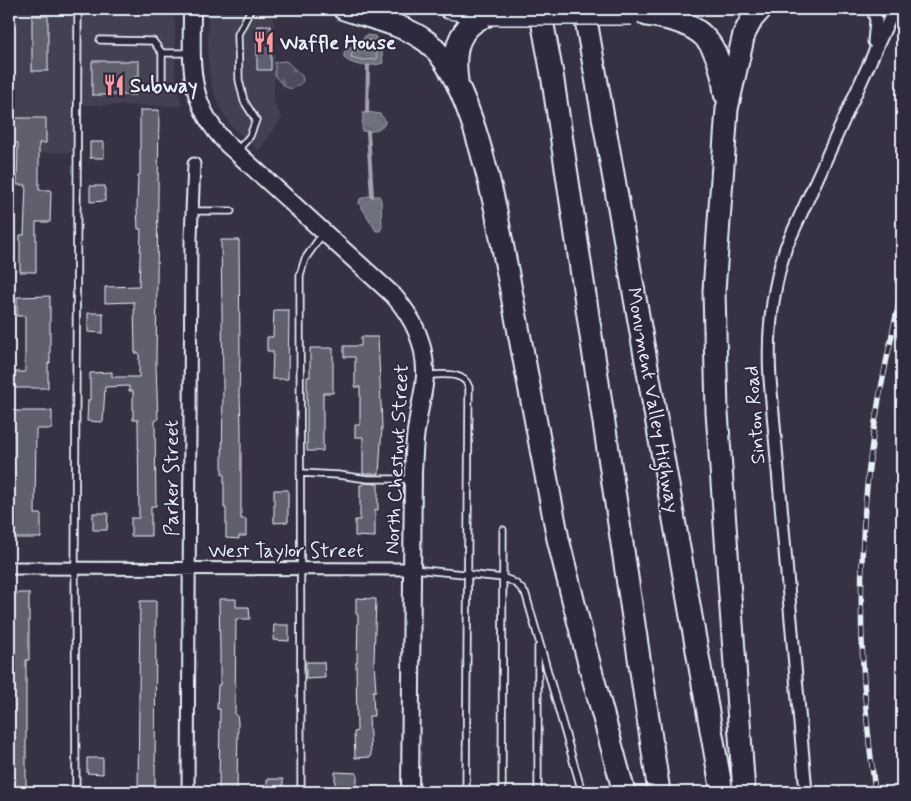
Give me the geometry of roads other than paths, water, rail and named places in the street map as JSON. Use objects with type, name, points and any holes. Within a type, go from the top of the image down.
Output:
[{"type":"highway","points":[[344,9],[397,26],[426,41],[445,62],[458,86],[481,150],[492,191],[558,539],[624,792]]},
{"type":"highway","points":[[540,9],[552,74],[659,792]]},
{"type":"highway","name":"Monument Valley Highway","points":[[584,9],[722,792]]},
{"type":"highway","points":[[744,792],[718,422],[715,346],[715,261],[727,109],[744,34],[752,19],[761,9]]},
{"type":"highway","points":[[458,86],[455,59],[459,40],[470,24],[488,15]]},
{"type":"highway","points":[[639,15],[680,21],[691,26],[706,37],[721,67],[727,109]]},
{"type":"main road","name":"North Chestnut Street","points":[[192,9],[194,84],[202,109],[215,132],[385,287],[408,314],[415,326],[425,374],[415,439],[413,480],[410,792]]},
{"type":"main road","points":[[449,9],[488,15],[639,15],[680,9]]},
{"type":"street","name":"Sinton Road","points":[[872,54],[876,28],[873,9]]},
{"type":"street","name":"Sinton Road","points":[[806,792],[770,379],[769,333],[775,286],[786,247],[894,9]]},
{"type":"street","name":"Parker Street","points":[[188,792],[191,237],[194,164]]},
{"type":"street","name":"West Taylor Street","points":[[9,568],[412,568]]},
{"type":"lane","points":[[76,792],[75,568],[78,9]]},
{"type":"lane","points":[[236,152],[250,136],[256,120],[244,101],[239,80],[238,34],[250,9]]},
{"type":"lane","points":[[100,40],[153,41],[162,53],[162,80]]},
{"type":"lane","points":[[162,53],[192,53]]},
{"type":"lane","points":[[192,211],[231,211]]},
{"type":"lane","points":[[301,792],[300,275],[305,259],[324,232]]},
{"type":"lane","points":[[425,374],[460,376],[468,382],[469,387],[466,792]]},
{"type":"lane","points":[[300,474],[413,480]]},
{"type":"lane","points":[[502,792],[503,530]]},
{"type":"lane","points":[[412,568],[503,578],[512,580],[522,589],[582,792]]},
{"type":"lane","points":[[538,638],[538,792]]},
{"type":"water","points":[[366,35],[375,36],[382,52],[383,63],[363,65],[353,63],[344,58],[344,52],[362,40]]},
{"type":"water","points":[[363,113],[380,114],[385,120],[385,124],[369,132],[362,131]]},
{"type":"water","points":[[368,196],[379,196],[381,200],[382,227],[380,231],[376,231],[359,203],[360,199]]},
{"type":"waterway","points":[[367,112],[368,66]]},
{"type":"waterway","points":[[368,132],[372,196]]},
{"type":"railway","points":[[875,792],[863,665],[863,533],[872,445],[879,401],[902,291]]},
{"type":"place","name":"Waffle House","points":[[264,42]]},
{"type":"place","name":"Subway","points":[[114,85]]}]
